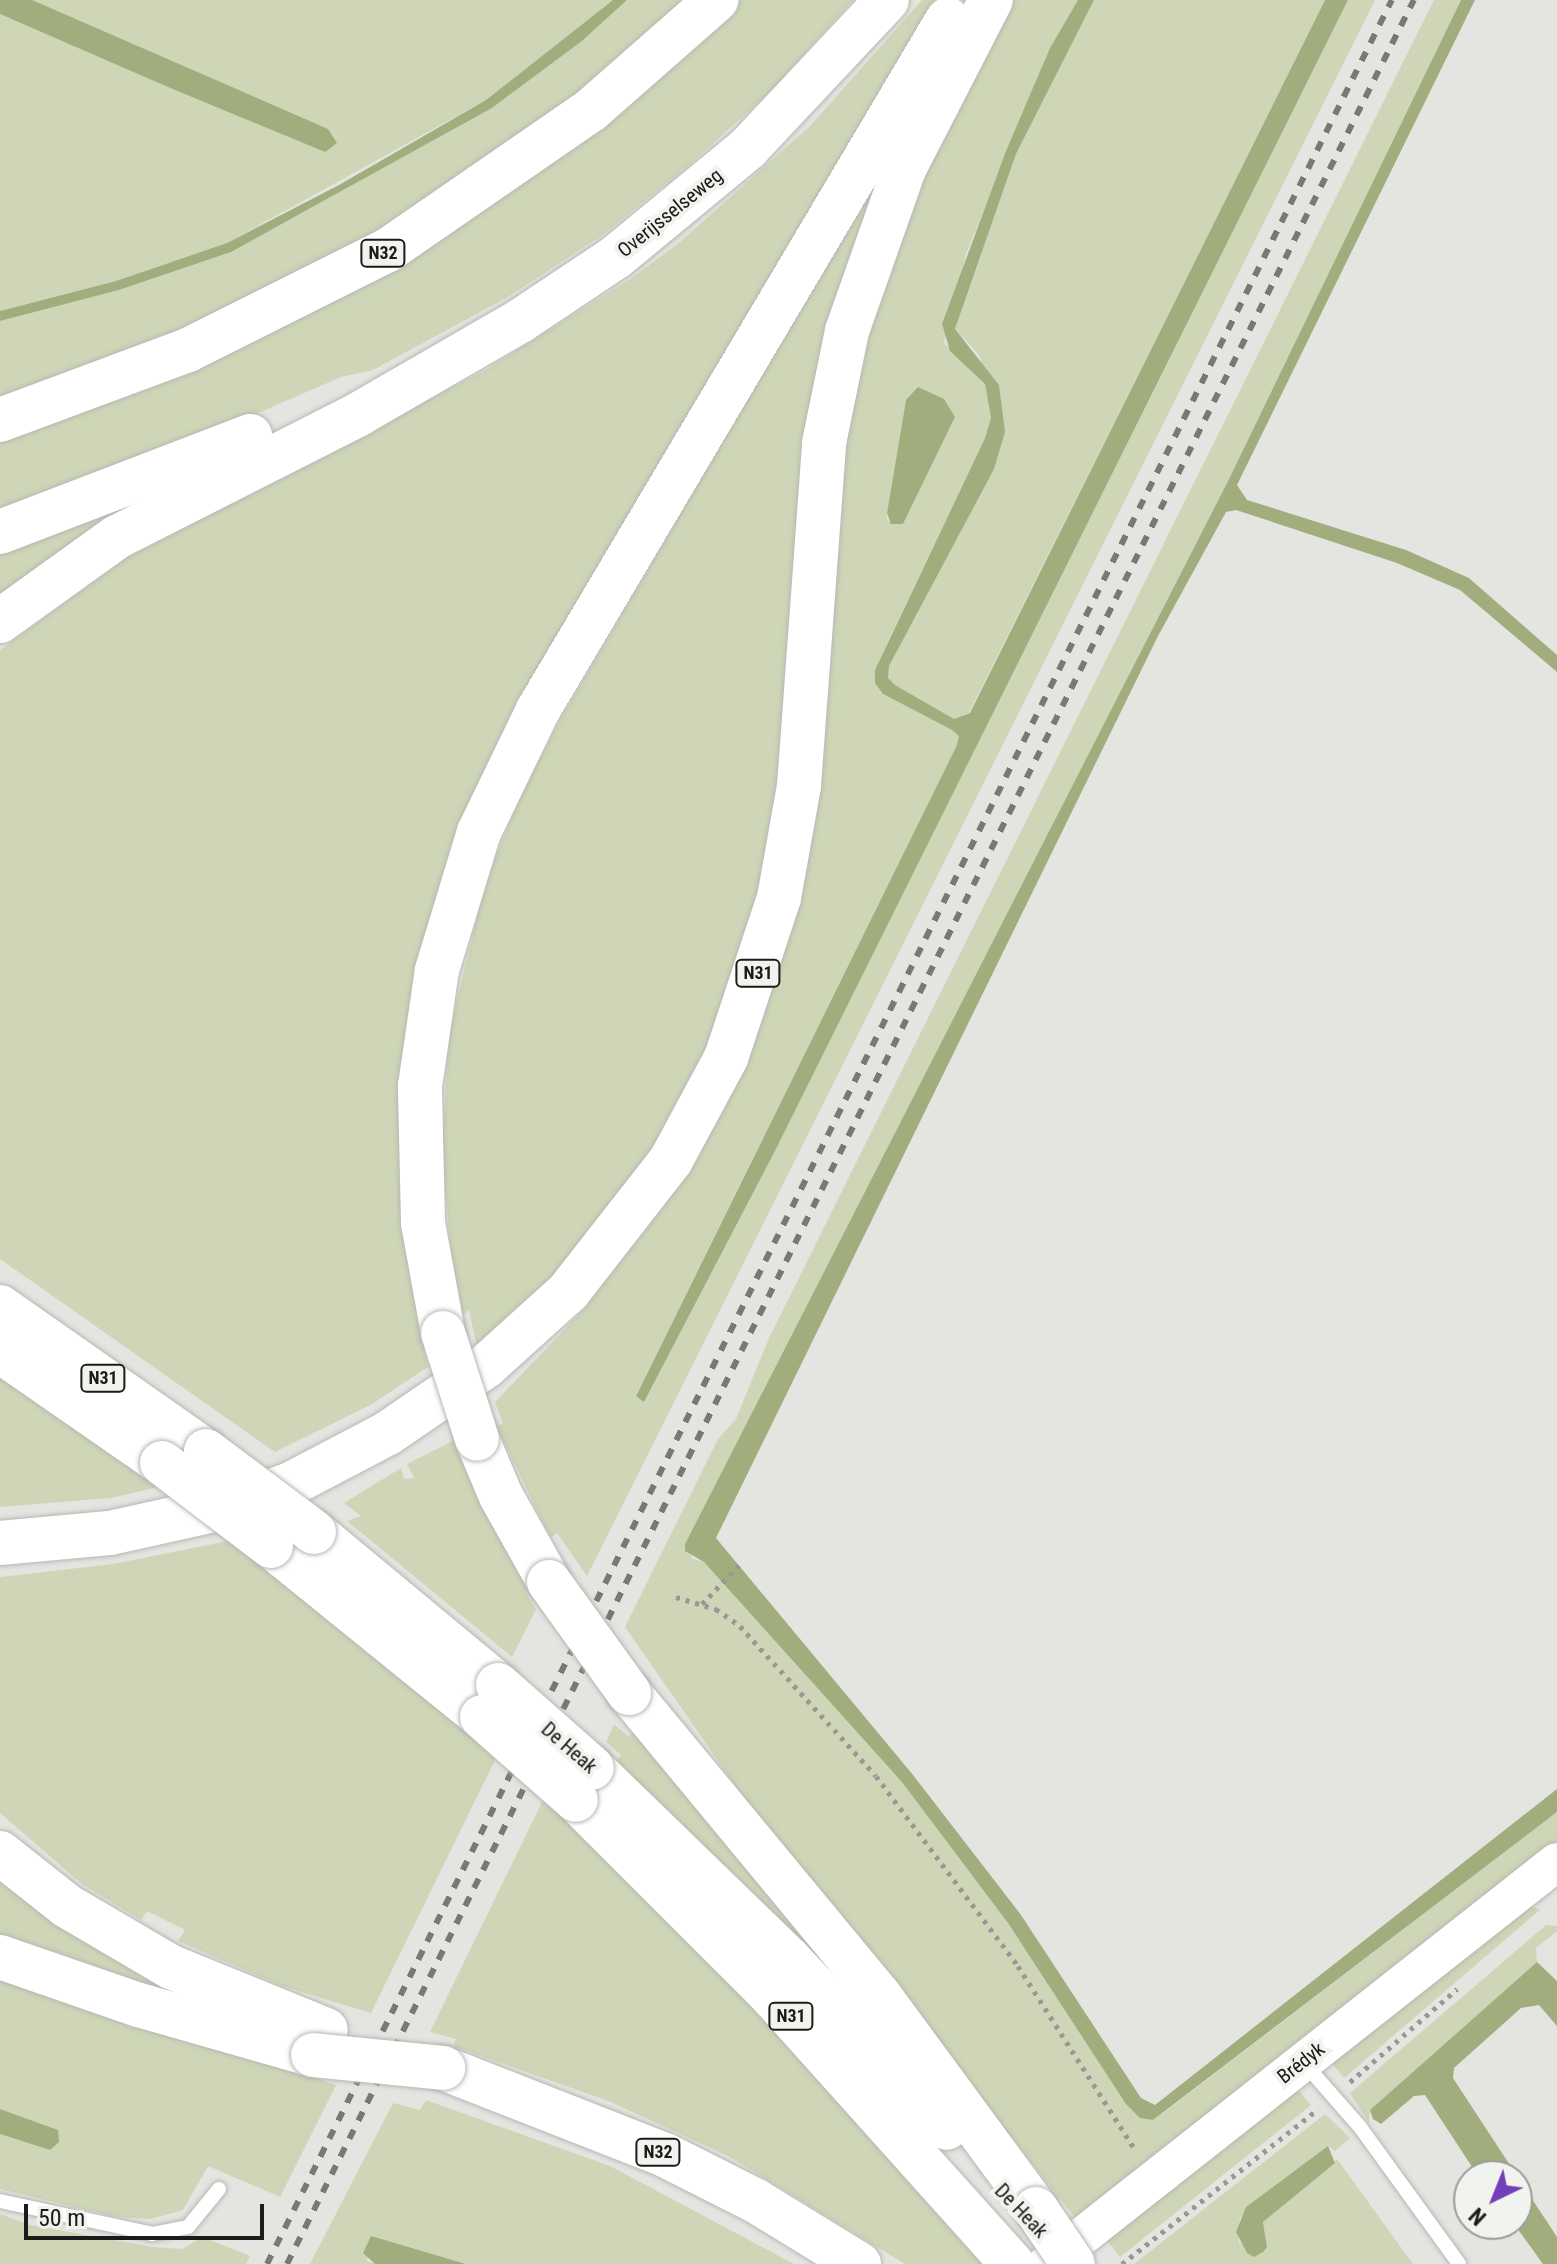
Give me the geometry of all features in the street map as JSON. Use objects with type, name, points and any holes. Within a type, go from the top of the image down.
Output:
[{"type":"highway","name":"N32","points":[[0,420],[137,372],[245,326],[388,250],[580,118],[716,0]]},
{"type":"highway","name":"Overijsselseweg","points":[[414,379],[520,321],[663,222],[791,107],[887,0]]},
{"type":"highway","name":"N31","points":[[960,0],[546,697],[479,832],[437,970],[420,1086],[423,1223],[443,1333],[477,1439],[501,1496],[549,1582],[629,1693],[879,1995],[1018,2233],[1073,2264]]},
{"type":"highway","name":"N31","points":[[0,1543],[110,1533],[218,1509],[289,1485],[388,1433],[486,1366],[568,1292],[641,1205],[671,1160],[726,1058],[779,898],[799,786],[824,443],[847,331],[904,169],[991,0]]},
{"type":"highway","points":[[0,532],[203,457],[346,394],[414,379]]},
{"type":"highway","points":[[0,621],[117,537],[359,414],[414,379]]},
{"type":"highway","name":"De Heak","points":[[0,1307],[206,1451],[314,1532],[490,1701],[789,1959],[1018,2233]]},
{"type":"highway","name":"De Heak","points":[[0,1351],[162,1463],[271,1546],[490,1701]]},
{"type":"highway","name":"N32","points":[[0,1853],[67,1906],[171,1967],[319,2043]]},
{"type":"highway","name":"N32","points":[[0,1957],[126,2001],[443,2068],[605,2128],[688,2166],[859,2264]]},
{"type":"street","name":"Brédyk","points":[[1047,2264],[1557,1862]]},
{"type":"lane","points":[[1303,2062],[1360,2127],[1459,2264]]},
{"type":"lane","points":[[0,2201],[152,2234],[188,2227],[219,2189]]},
{"type":"path","points":[[702,1604],[739,1564]]},
{"type":"path","points":[[676,1597],[727,1615],[770,1653],[910,1818],[1018,1966],[1153,2180]]},
{"type":"shaded area","points":[[0,0],[32,0],[328,129],[337,143],[325,152],[168,87],[0,14]]},
{"type":"shaded area","points":[[32,0],[613,0],[486,100],[227,243],[116,281],[0,311],[0,14],[325,152],[126,43]]},
{"type":"shaded area","points":[[613,0],[627,0],[582,41],[492,108],[231,252],[119,290],[0,321],[0,311],[116,281],[227,243],[339,185],[486,100]]},
{"type":"shaded area","points":[[627,0],[689,0],[579,96],[423,207],[238,309],[0,400],[0,321],[119,290],[231,252],[492,108],[582,41]]},
{"type":"shaded area","points":[[736,0],[853,0],[773,89],[689,165],[601,236],[506,298],[373,370],[341,377],[196,440],[0,514],[0,435],[142,385]]},
{"type":"shaded area","points":[[922,0],[941,0],[447,871],[429,1345],[424,1350],[428,1367],[372,1404],[275,1452],[0,1259],[0,650],[129,556],[482,372],[632,278],[680,242],[810,126]]},
{"type":"shaded area","points":[[1013,0],[1078,0],[1050,48],[966,254],[944,343],[985,384],[991,418],[985,438],[882,654],[883,694],[959,735],[956,747],[636,1395],[644,1402],[776,1149],[1348,0],[1375,0],[587,1576],[557,1533],[551,1537],[546,1529],[497,1427],[503,1423],[495,1402],[585,1308],[656,1216],[743,1067],[764,1016],[798,902],[843,446],[866,335],[901,226],[972,75]],"holes":[[[906,400],[955,417],[903,524],[887,520]]]},
{"type":"shaded area","points":[[1078,0],[1094,0],[1016,154],[955,329],[999,385],[1005,432],[994,469],[889,666],[888,678],[895,685],[954,719],[970,713],[1325,0],[1348,0],[776,1149],[644,1402],[636,1396],[956,747],[959,736],[952,730],[883,694],[875,683],[875,670],[985,438],[991,418],[985,384],[950,351],[942,324],[1006,151],[1050,48]]},
{"type":"shaded area","points":[[1094,0],[1325,0],[969,713],[954,719],[895,685],[887,678],[889,666],[1005,432],[979,355],[955,329],[1016,154]]},
{"type":"shaded area","points":[[1434,0],[1461,0],[1228,481],[685,1544],[693,1559],[704,1562],[901,1781],[1008,1923],[1141,2118],[1153,2120],[1166,2111],[1557,1812],[1557,1842],[1077,2220],[753,1811],[625,1627],[718,1439],[736,1419],[769,1338]]},
{"type":"shaded area","points":[[1461,0],[1475,0],[1237,485],[1247,500],[1406,550],[1469,578],[1557,655],[1557,672],[1460,590],[1397,563],[1236,510],[1226,512],[1158,636],[716,1538],[913,1775],[1021,1915],[1141,2098],[1155,2105],[1557,1789],[1557,1812],[1153,2120],[1140,2118],[1126,2104],[1008,1923],[901,1781],[704,1562],[685,1551],[685,1544],[1228,481]]},
{"type":"shaded area","points":[[887,162],[845,272],[780,784],[761,893],[709,1051],[655,1149],[554,1278],[477,1348],[469,1310],[463,1315],[451,1254],[442,1149],[449,1034],[485,884],[519,799],[559,722]]},
{"type":"shaded area","points":[[918,387],[944,399],[955,417],[903,524],[891,524],[887,513],[906,400]]},
{"type":"shaded area","points":[[155,495],[0,596],[0,550]]},
{"type":"shaded area","points":[[0,1368],[162,1486],[111,1498],[0,1507]]},
{"type":"shaded area","points":[[453,1441],[533,1585],[525,1592],[536,1609],[512,1657],[347,1521],[361,1516],[344,1503],[401,1468],[404,1479],[414,1478],[407,1464]]},
{"type":"shaded area","points":[[233,1540],[498,1754],[371,2013],[282,1986],[178,1941],[185,1930],[147,1911],[141,1920],[82,1884],[0,1813],[0,1577],[113,1564]]},
{"type":"shaded area","points":[[624,1719],[895,2045],[612,1767],[621,1755],[606,1742],[614,1724],[629,1737],[632,1733]]},
{"type":"shaded area","points":[[545,1796],[591,1833],[990,2264],[905,2264],[728,2156],[611,2102],[453,2046],[456,2039],[430,2032]]},
{"type":"shaded area","points":[[0,1882],[107,1956],[206,2004],[0,1938]]},
{"type":"shaded area","points":[[1530,1907],[1541,1909],[1344,2078],[1331,2062]]},
{"type":"shaded area","points":[[1546,1925],[1557,1926],[1557,1931],[1536,1948],[1537,1962],[1370,2110],[1369,2123],[1350,2093]]},
{"type":"shaded area","points":[[1537,1962],[1557,1981],[1557,2026],[1539,2005],[1521,2008],[1454,2068],[1453,2078],[1507,2160],[1468,2160],[1425,2095],[1414,2096],[1381,2124],[1373,2119],[1370,2110]]},
{"type":"shaded area","points":[[0,1975],[336,2085],[280,2197],[208,2166],[183,2210],[151,2219],[116,2217],[0,2189],[0,2134],[50,2150],[57,2130],[0,2109]]},
{"type":"shaded area","points":[[1292,2092],[1300,2092],[1311,2105],[1120,2257],[1105,2238]]},
{"type":"shaded area","points":[[426,2100],[610,2166],[794,2264],[466,2264],[371,2237],[367,2261],[376,2264],[310,2264],[393,2103],[420,2110]]},
{"type":"shaded area","points":[[0,2109],[58,2130],[59,2142],[50,2150],[0,2134]]},
{"type":"shaded area","points":[[1325,2114],[1350,2138],[1335,2151],[1328,2146],[1240,2218],[1239,2243],[1266,2240],[1263,2222],[1337,2159],[1413,2264],[1134,2264]]},
{"type":"shaded area","points":[[1328,2146],[1335,2163],[1263,2222],[1267,2247],[1263,2252],[1254,2257],[1247,2253],[1236,2232],[1246,2207]]},
{"type":"shaded area","points":[[1533,2200],[1557,2237],[1557,2264],[1543,2264],[1526,2240],[1533,2240]]},
{"type":"shaded area","points":[[0,2214],[30,2225],[153,2247],[182,2249],[203,2237],[250,2256],[246,2264],[0,2264]]},
{"type":"shaded area","points":[[371,2236],[466,2264],[375,2264],[363,2253]]},
{"type":"railway","points":[[267,2264],[1392,0]]},
{"type":"railway","points":[[287,2264],[1414,0]]}]
